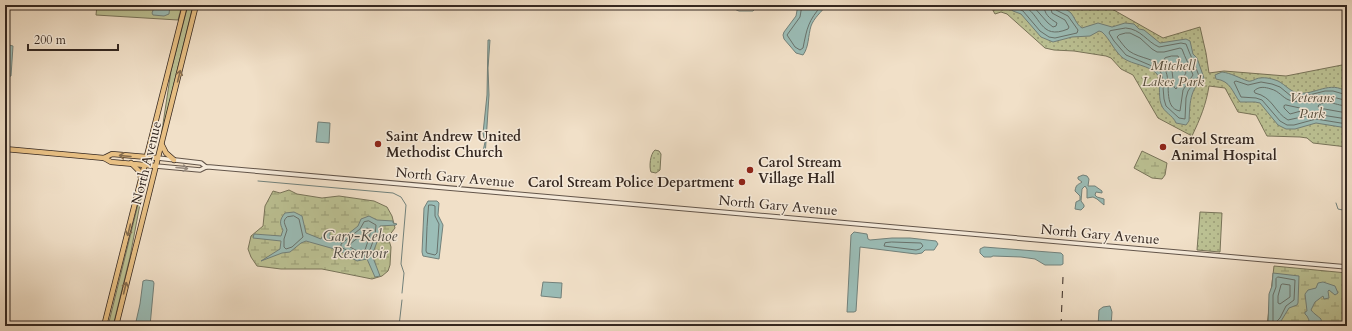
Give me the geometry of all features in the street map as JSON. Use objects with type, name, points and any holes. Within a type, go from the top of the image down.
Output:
[{"type":"main road","name":"North Avenue","points":[[104,326],[185,5]]},
{"type":"main road","name":"North Avenue","points":[[116,326],[196,5]]},
{"type":"main road","points":[[162,144],[166,153],[174,160]]},
{"type":"main road","points":[[5,149],[104,158],[112,154],[158,158]]},
{"type":"main road","name":"North Gary Avenue","points":[[104,158],[111,162],[156,166]]},
{"type":"main road","points":[[131,163],[139,171],[142,179]]},
{"type":"street","name":"North Gary Avenue","points":[[158,158],[201,162],[206,167]]},
{"type":"street","name":"North Gary Avenue","points":[[156,166],[200,170],[206,167],[1347,267]]},
{"type":"green space","points":[[97,5],[182,5],[178,20],[96,15]]},
{"type":"green space","points":[[188,5],[193,5],[161,137],[171,71]]},
{"type":"green space","name":"Mitchell Lakes Park","points":[[990,5],[1105,5],[1163,38],[1200,27],[1209,73],[1224,71],[1286,76],[1342,65],[1347,69],[1347,147],[1313,143],[1307,138],[1300,137],[1267,136],[1256,115],[1238,112],[1225,88],[1209,86],[1198,124],[1192,136],[1158,118],[1133,75],[1121,69],[1111,58],[1074,51],[1045,48],[1007,14],[1001,12],[995,14]]},
{"type":"green space","points":[[655,150],[659,151],[661,154],[660,170],[656,173],[651,172],[650,167],[651,157]]},
{"type":"green space","points":[[1142,151],[1167,163],[1165,175],[1162,179],[1152,178],[1134,168]]},
{"type":"green space","points":[[142,188],[130,257],[113,326],[108,326]]},
{"type":"green space","points":[[289,190],[297,194],[322,198],[339,196],[374,201],[387,207],[392,216],[395,228],[388,237],[391,247],[390,265],[388,271],[382,276],[372,279],[322,269],[281,269],[257,266],[248,249],[251,236],[263,226],[265,206],[273,191],[280,193]]},
{"type":"green space","points":[[1200,212],[1222,213],[1220,252],[1197,250]]},
{"type":"green space","points":[[1274,266],[1347,273],[1347,326],[1267,326]]},
{"type":"water","points":[[1039,4],[1057,6],[1071,13],[1082,28],[1098,23],[1112,27],[1125,23],[1134,24],[1160,43],[1186,39],[1190,41],[1193,54],[1197,58],[1204,78],[1195,87],[1193,92],[1190,103],[1189,121],[1186,125],[1176,123],[1162,107],[1157,74],[1150,69],[1123,58],[1102,32],[1099,31],[1090,36],[1072,37],[1053,42],[1041,37],[1021,14],[1004,5]]},
{"type":"water","points":[[155,5],[170,5],[169,14],[164,16],[153,15],[152,13]]},
{"type":"water","points":[[798,5],[827,5],[812,23],[803,55],[796,53],[784,39],[783,35],[796,16]]},
{"type":"water","points":[[488,40],[490,40],[488,68],[489,95],[485,157],[482,156],[485,142],[483,133],[487,95]]},
{"type":"water","points":[[5,44],[13,46],[11,76],[5,77]]},
{"type":"water","points":[[1222,72],[1232,74],[1248,81],[1258,78],[1272,79],[1299,93],[1335,87],[1341,89],[1347,92],[1347,128],[1316,123],[1295,129],[1286,129],[1278,125],[1260,103],[1240,102],[1225,82],[1216,79],[1215,75]]},
{"type":"water","points":[[318,122],[330,123],[329,143],[316,142]]},
{"type":"water","points":[[1083,175],[1087,176],[1089,179],[1088,186],[1095,186],[1102,191],[1102,193],[1096,192],[1095,195],[1104,199],[1104,205],[1093,197],[1087,198],[1087,189],[1085,186],[1082,189],[1081,201],[1084,207],[1081,210],[1075,209],[1076,202],[1080,200],[1080,196],[1075,189],[1077,185],[1082,182],[1078,179],[1078,177]]},
{"type":"water","points":[[428,201],[437,201],[439,203],[438,215],[443,225],[439,259],[423,256],[422,252],[424,208]]},
{"type":"water","name":"Gary-Kehoe Reservoir","points":[[294,212],[302,216],[306,233],[321,239],[325,231],[330,231],[330,241],[340,240],[358,226],[361,219],[369,216],[377,220],[393,221],[393,223],[397,224],[396,225],[380,226],[379,237],[372,255],[380,276],[375,277],[367,259],[357,261],[338,250],[306,241],[290,252],[282,253],[261,261],[280,249],[281,241],[253,238],[254,234],[281,236],[283,230],[281,225],[282,217],[285,213]]},
{"type":"water","points":[[854,232],[867,234],[868,239],[870,240],[910,238],[936,241],[938,244],[934,250],[925,250],[922,253],[916,254],[860,247],[856,311],[847,312],[851,235]]},
{"type":"water","points":[[984,247],[1061,253],[1063,255],[1063,264],[1045,265],[1035,259],[1021,257],[984,257],[980,253],[980,249]]},
{"type":"water","points":[[1273,273],[1299,276],[1298,303],[1297,305],[1289,308],[1278,326],[1268,326],[1269,294],[1272,286]]},
{"type":"water","points":[[143,281],[153,281],[154,283],[150,326],[135,326]]},
{"type":"water","points":[[543,282],[562,283],[561,298],[541,296]]},
{"type":"water","points":[[1323,282],[1335,286],[1338,293],[1335,295],[1329,290],[1329,298],[1324,299],[1323,296],[1315,302],[1311,310],[1321,319],[1322,326],[1306,326],[1306,323],[1308,323],[1309,320],[1305,314],[1307,311],[1305,294],[1308,290],[1316,288],[1318,283]]},
{"type":"water","points":[[1110,306],[1112,312],[1111,326],[1098,326],[1099,310],[1103,307]]},
{"type":"waterway","points":[[725,5],[739,11],[753,11],[758,5]]},
{"type":"waterway","points":[[258,181],[393,193],[401,197],[406,205],[401,264],[404,273],[402,293]]},
{"type":"waterway","points":[[1336,203],[1338,209],[1347,211]]},
{"type":"waterway","points":[[399,326],[402,300]]},
{"type":"railway","points":[[1061,326],[1063,277]]},
{"type":"place","name":"Saint Andrew United Methodist Church","points":[[378,144]]},
{"type":"place","name":"Carol Stream Animal Hospital","points":[[1163,147]]},
{"type":"place","name":"Carol Stream Village Hall","points":[[750,170]]},
{"type":"place","name":"Carol Stream Police Department","points":[[742,182]]},
{"type":"park label","name":"Veterans Park","points":[[1312,106]]}]
